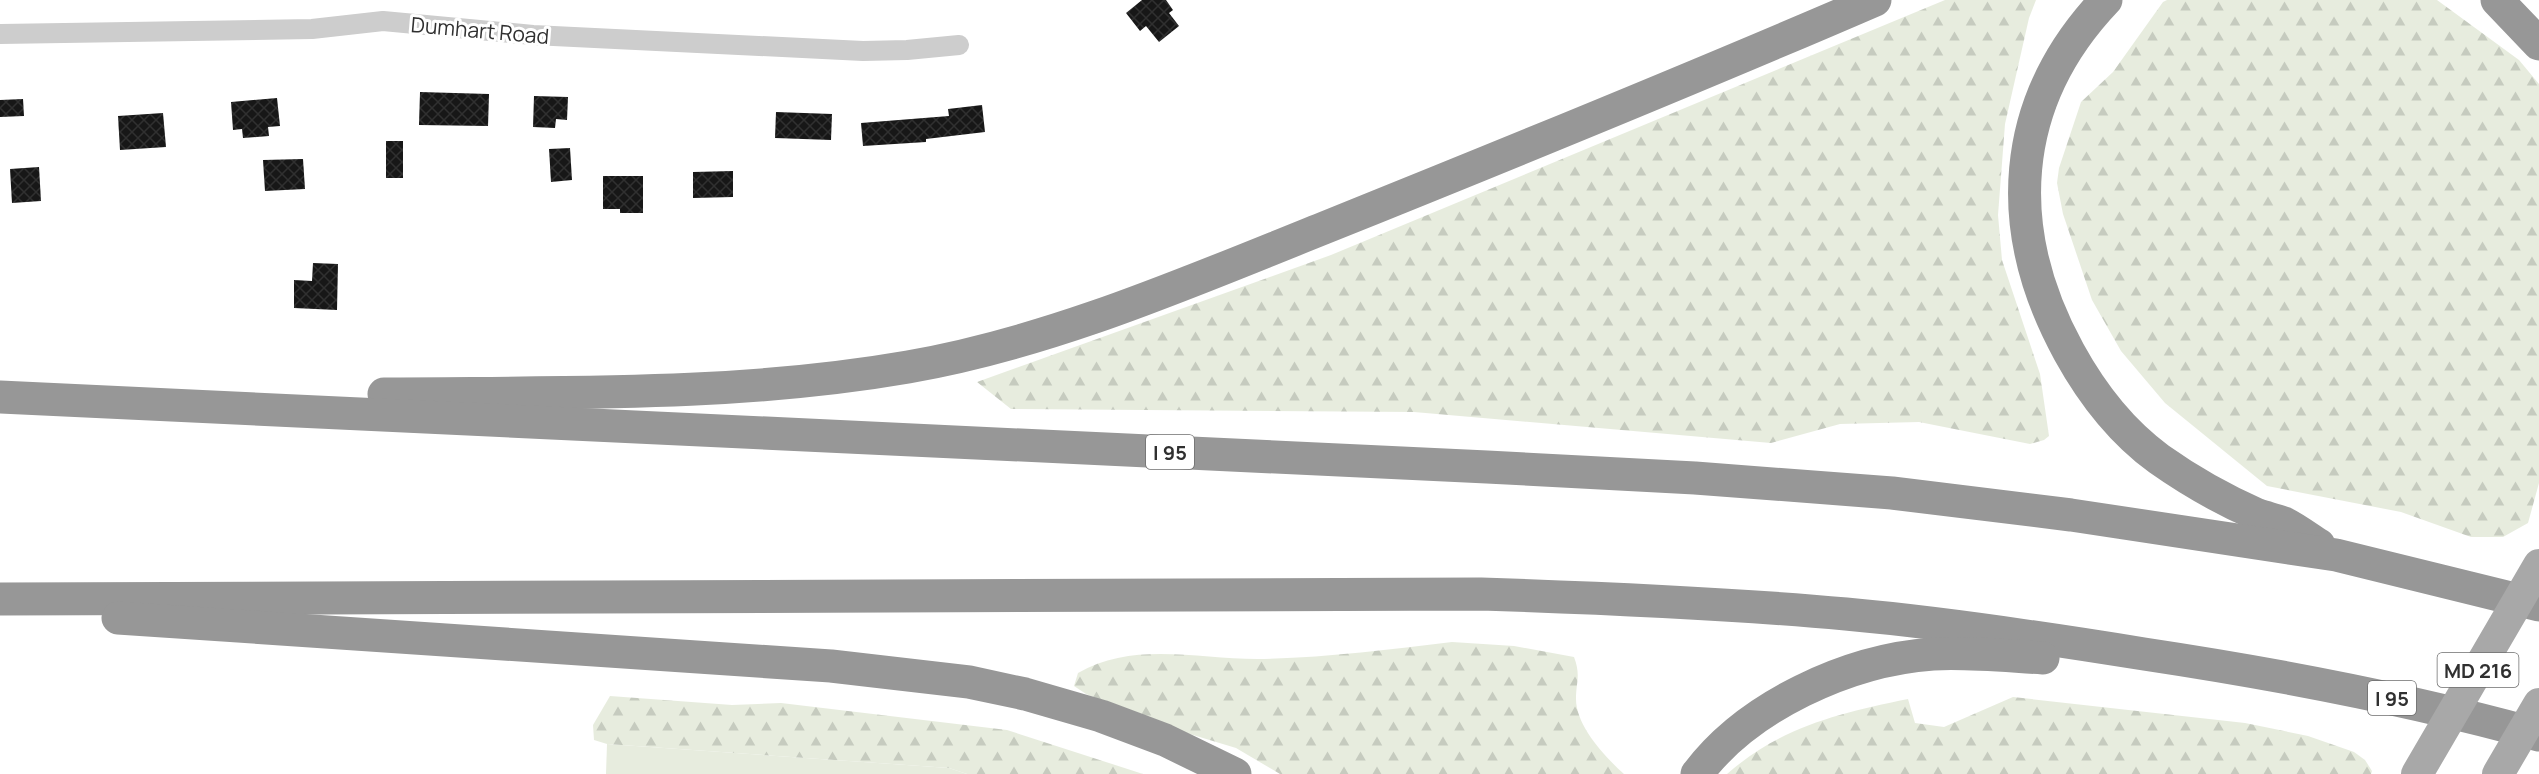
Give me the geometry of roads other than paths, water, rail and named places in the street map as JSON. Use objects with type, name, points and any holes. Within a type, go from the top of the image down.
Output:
[{"type":"highway","points":[[15,397],[661,391],[819,381],[912,366],[987,349],[1062,327],[1183,284],[1487,163],[1875,0]]},
{"type":"highway","points":[[2106,0],[2087,19],[2063,52],[2043,93],[2032,134],[2024,182],[2025,231],[2038,280],[2057,330],[2084,379],[2118,420],[2158,458],[2211,492],[2284,524],[2336,555]]},
{"type":"highway","points":[[2497,0],[2539,44]]},
{"type":"highway","name":"I 95","points":[[15,397],[1695,478],[1892,493],[2071,515],[2336,555],[2539,605]]},
{"type":"highway","name":"I 95","points":[[0,600],[1481,594],[1653,600],[1847,614],[2026,636],[2243,669],[2447,709],[2539,735]]},
{"type":"highway","points":[[0,608],[197,625],[903,672],[969,682],[1101,716],[1165,740],[1235,774]]},
{"type":"highway","points":[[1697,774],[1708,759],[1743,729],[1789,698],[1841,674],[1885,661],[1932,654],[1978,654],[2243,669]]},
{"type":"main road","name":"MD 216","points":[[2417,774],[2539,565]]},
{"type":"main road","name":"MD 216","points":[[2498,774],[2539,704]]},
{"type":"street","name":"Dumhart Road","points":[[0,34],[312,29],[383,21],[532,35],[863,51],[959,45]]}]
